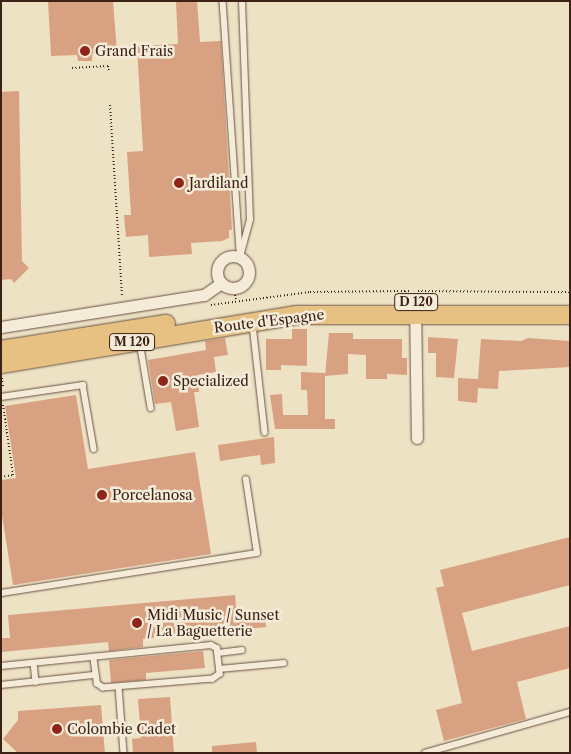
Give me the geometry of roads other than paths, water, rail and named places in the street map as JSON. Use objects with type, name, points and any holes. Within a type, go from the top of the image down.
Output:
[{"type":"main road","name":"Route d'Espagne","points":[[1,364],[139,340],[328,302],[570,315]]},
{"type":"main road","name":"Route d'Espagne","points":[[416,308],[570,302]]},
{"type":"main road","name":"Route d'Espagne","points":[[1,350],[259,317]]},
{"type":"street","points":[[228,257],[240,257],[246,261],[249,275],[241,286],[234,288],[221,282],[219,265],[228,257]]},
{"type":"street","points":[[1,327],[204,295],[221,282]]},
{"type":"street","points":[[416,308],[417,438]]},
{"type":"lane","points":[[224,1],[240,257]]},
{"type":"lane","points":[[240,257],[250,220],[242,1]]},
{"type":"lane","points":[[259,317],[265,432]]},
{"type":"lane","points":[[139,340],[151,408]]},
{"type":"lane","points":[[3,397],[83,385],[94,449]]},
{"type":"lane","points":[[1,593],[257,553],[246,480]]},
{"type":"lane","points":[[1,666],[211,645],[217,648],[220,669],[219,676],[213,679],[99,687],[95,675],[93,657]]},
{"type":"lane","points":[[218,653],[242,650]]},
{"type":"lane","points":[[34,663],[36,682]]},
{"type":"lane","points":[[220,669],[284,663]]},
{"type":"lane","points":[[1,685],[95,675]]},
{"type":"lane","points":[[119,687],[124,753]]},
{"type":"lane","points":[[425,753],[570,712]]},
{"type":"place","name":"Grand Frais","points":[[85,51]]},
{"type":"place","name":"Jardiland","points":[[179,183]]},
{"type":"place","name":"Specialized","points":[[163,381]]},
{"type":"place","name":"Porcelanosa","points":[[102,495]]},
{"type":"place","name":"Midi Music / Sunset / La Baguetterie","points":[[137,623]]},
{"type":"place","name":"Colombie Cadet","points":[[57,729]]}]
